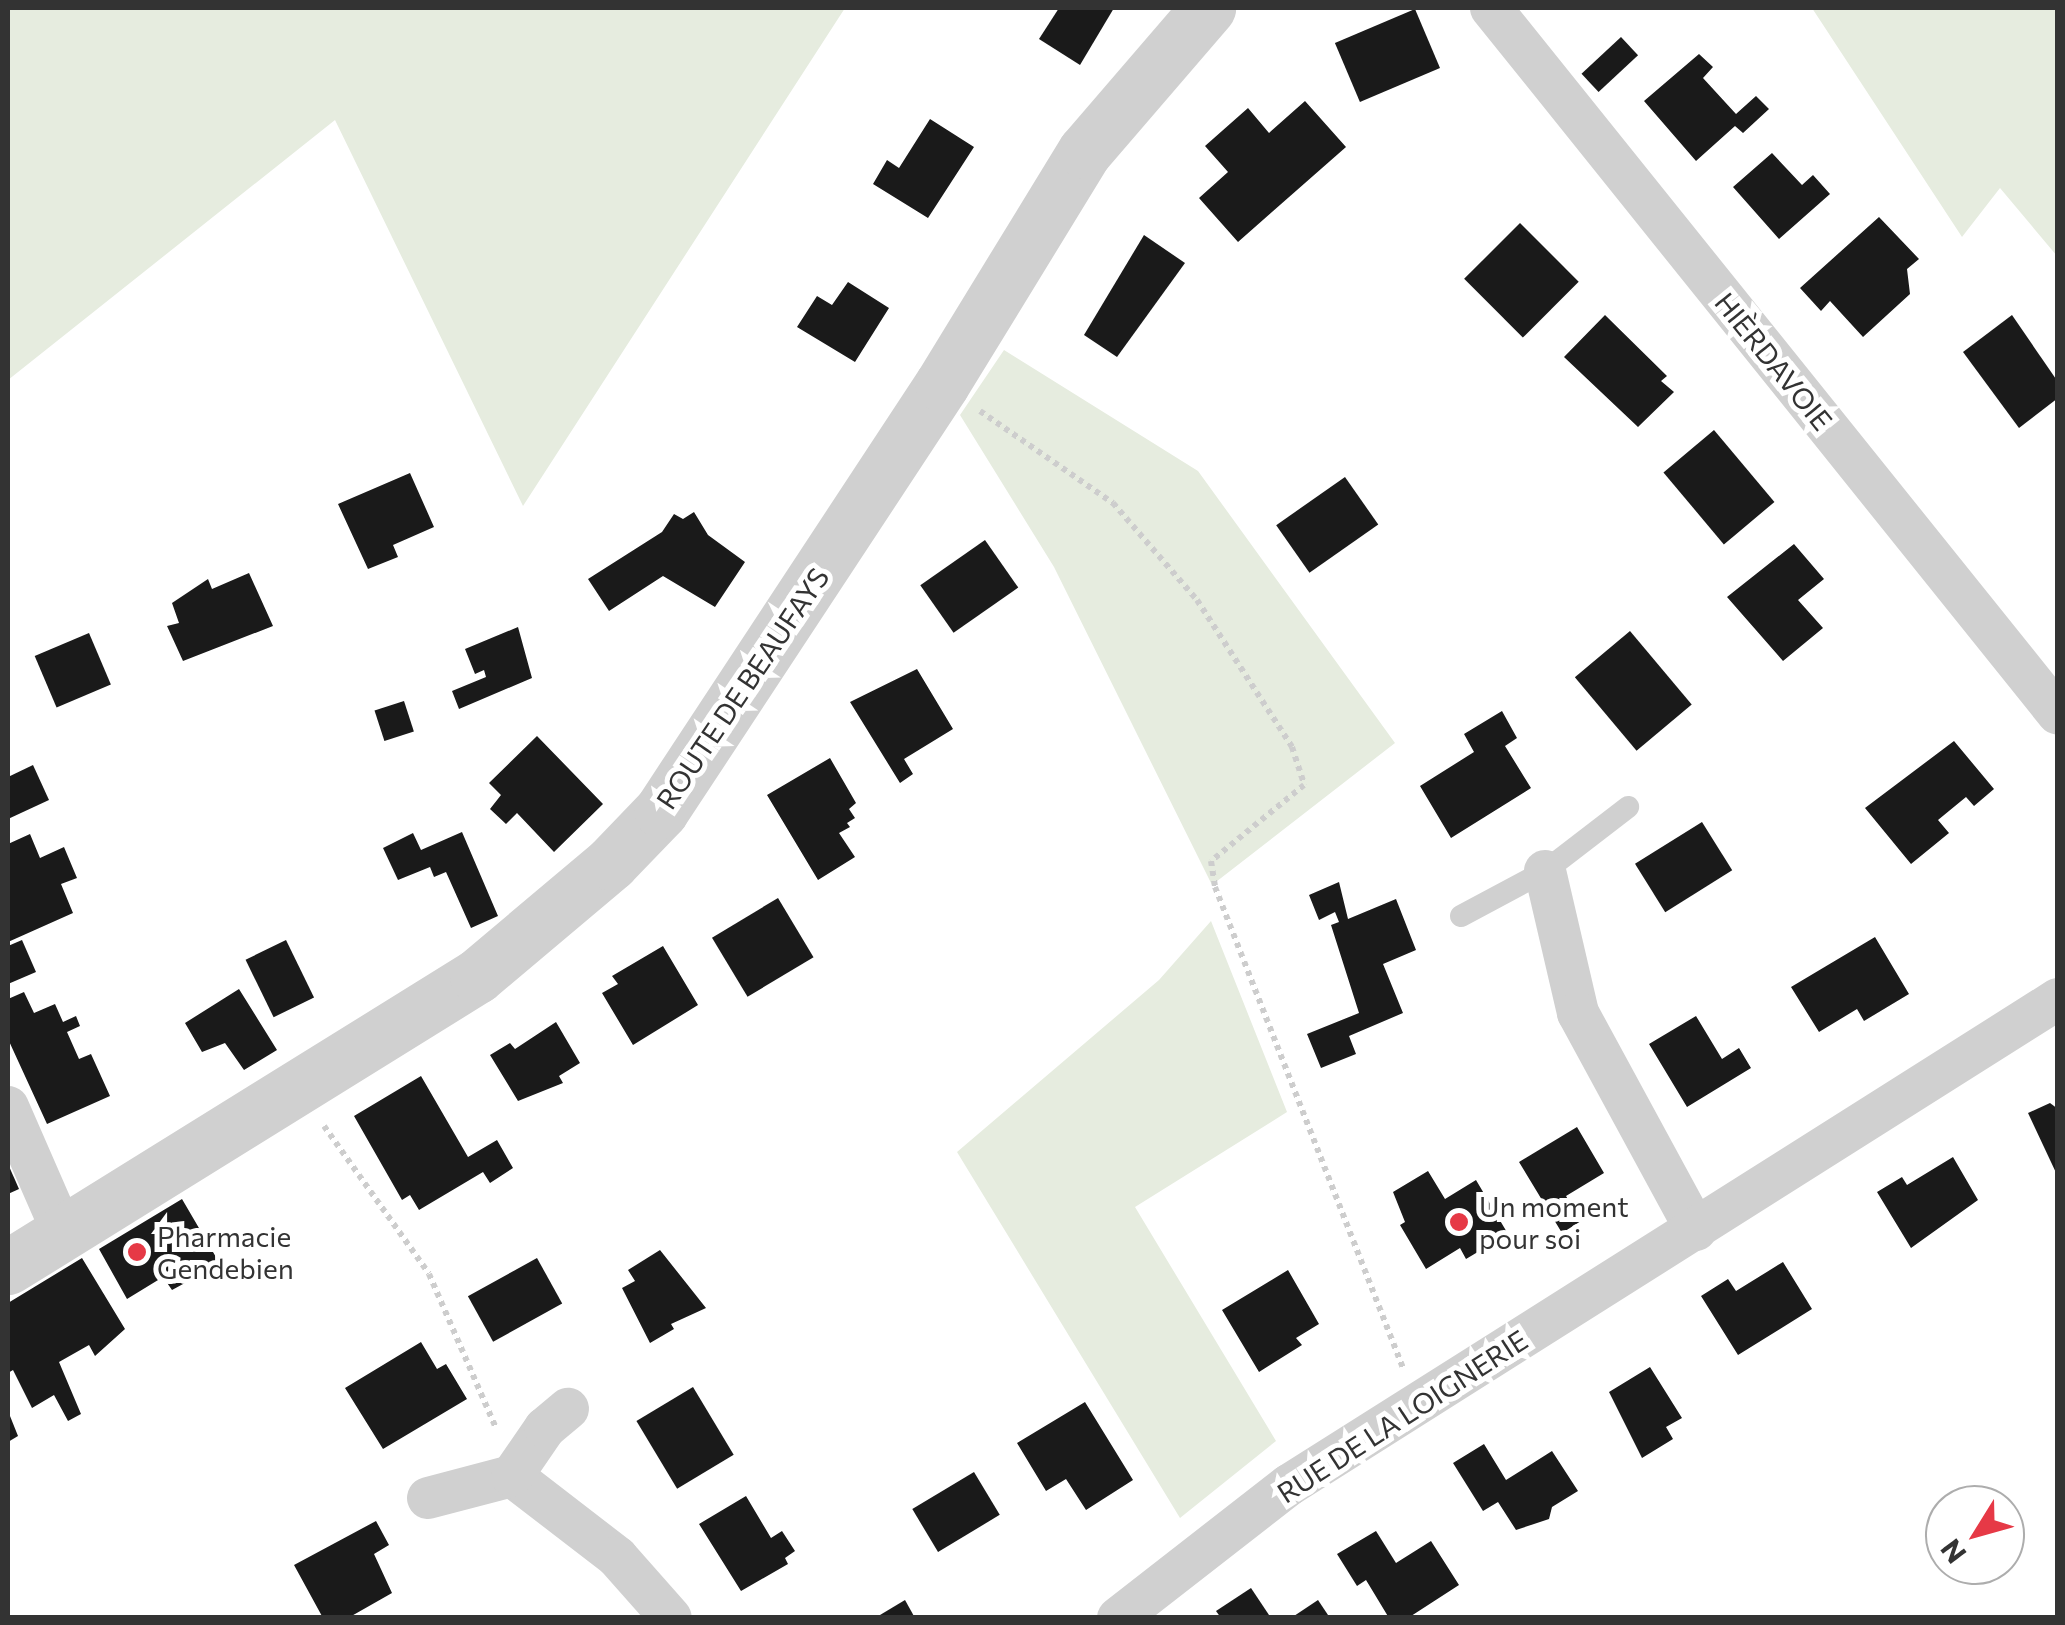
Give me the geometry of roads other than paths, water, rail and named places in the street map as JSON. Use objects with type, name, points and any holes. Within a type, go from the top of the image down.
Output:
[{"type":"street","name":"ROUTE DE BEAUFAYS","points":[[8,1267],[477,976],[611,863],[661,812],[942,384],[1085,151],[1208,8]]},
{"type":"street","name":"HIÈRDAVOIE","points":[[1492,8],[2058,714]]},
{"type":"street","points":[[1546,871],[1578,1013],[1696,1230]]},
{"type":"street","name":"RUE DE LA LOIGNERIE","points":[[1118,1618],[1288,1485],[2058,999]]},
{"type":"street","points":[[8,1107],[62,1232]]},
{"type":"street","points":[[428,1498],[512,1476],[544,1428],[568,1409]]},
{"type":"street","points":[[512,1476],[617,1557],[671,1618]]},
{"type":"lane","points":[[1462,916],[1546,871],[1628,807]]},
{"type":"place","name":"Un moment pour soi","points":[[1459,1222]]},
{"type":"place","name":"Pharmacie Gendebien","points":[[137,1252]]}]
